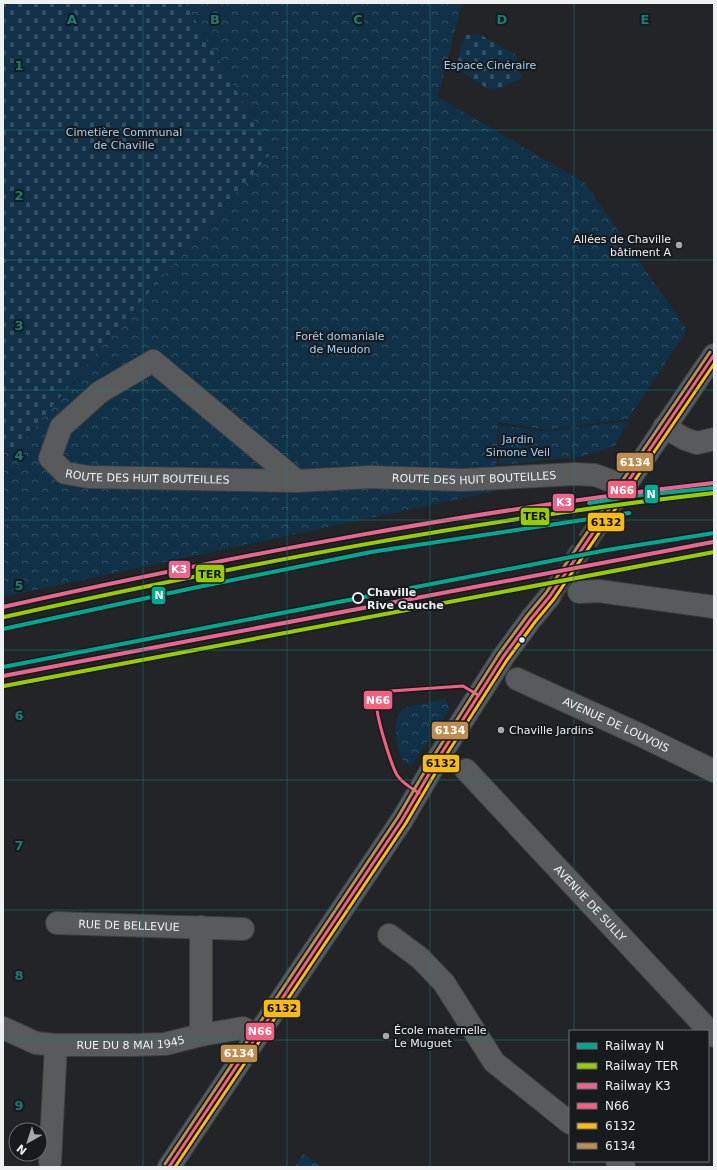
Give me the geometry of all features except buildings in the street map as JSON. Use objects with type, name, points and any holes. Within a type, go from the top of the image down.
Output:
[{"type":"main road","points":[[625,486],[714,355]]},
{"type":"main road","points":[[169,1167],[402,820],[439,757],[503,657],[530,619],[550,596]]},
{"type":"street","name":"ROUTE DES HUIT BOUTEILLES","points":[[297,480],[153,361],[100,392],[61,427],[50,458],[65,473],[89,478],[297,480],[370,477],[463,480],[575,474],[595,475],[625,486]]},
{"type":"street","points":[[664,427],[685,439],[697,443],[714,439]]},
{"type":"street","points":[[579,592],[599,591],[714,607]]},
{"type":"street","name":"AVENUE DE LOUVOIS","points":[[517,679],[714,771]]},
{"type":"street","name":"AVENUE DE SULLY","points":[[466,770],[708,1030]]},
{"type":"street","name":"RUE DE BELLEVUE","points":[[57,923],[243,928]]},
{"type":"street","points":[[201,927],[201,1035]]},
{"type":"street","points":[[389,935],[420,958],[444,983],[494,1062],[569,1122]]},
{"type":"street","name":"RUE DU 8 MAI 1945","points":[[3,1028],[36,1043],[56,1045],[165,1044],[201,1035],[243,1028],[257,1036]]},
{"type":"street","points":[[50,1162],[56,1045]]},
{"type":"green space","name":"Cimetière Communal de Chaville","points":[[3,3],[185,3],[272,152],[115,331],[16,450],[3,450]]},
{"type":"green space","name":"Forêt domaniale de Meudon","points":[[185,3],[462,3],[438,97],[585,183],[687,330],[628,419],[546,430],[498,422],[496,491],[3,597],[3,450],[16,450],[115,331],[272,152]]},
{"type":"green space","name":"Espace Cinéraire","points":[[479,34],[515,54],[522,78],[501,88],[488,89],[455,68],[465,35]]},
{"type":"green space","name":"Jardin Simone Veil","points":[[628,421],[615,446],[580,457],[514,464],[499,464],[499,425],[544,431]]},
{"type":"green space","points":[[445,699],[450,709],[411,766],[401,759],[398,746],[396,726],[399,714],[403,708]]},
{"type":"green space","points":[[303,1154],[322,1167],[295,1167]]},
{"type":"tunnel","points":[[550,596],[625,486]]},
{"type":"rail line","name":"K3","points":[[3,607],[179,569],[445,520],[534,506],[713,483]]},
{"type":"rail line","name":"N","points":[[589,503],[641,495],[714,488]]},
{"type":"rail line","name":"TER","points":[[4,617],[180,579],[446,530],[535,516],[714,493]]},
{"type":"rail line","name":"N","points":[[3,629],[371,552],[629,513]]},
{"type":"rail line","name":"N","points":[[3,667],[607,550],[714,533]]},
{"type":"rail line","name":"K3","points":[[3,676],[713,542]]},
{"type":"rail line","name":"TER","points":[[4,686],[714,552]]},
{"type":"transit line","name":"6134","points":[[165,1164],[398,817],[435,754],[499,654],[546,593],[710,352]]},
{"type":"transit line","name":"N66","points":[[169,1167],[402,820],[439,757],[503,657],[550,596],[714,355]]},
{"type":"transit line","name":"6132","points":[[175,1167],[406,823],[443,760],[507,660],[554,599],[714,364]]},
{"type":"transit line","name":"N66","points":[[419,793],[401,780],[394,769],[378,717],[377,701],[381,694],[391,691],[463,686],[478,695]]},
{"type":"place","name":"Allées de Chaville bâtiment A","points":[[679,245]]},
{"type":"place","name":"Chaville Rive Gauche","points":[[358,598]]},
{"type":"place","name":"Chaville Jardins","points":[[501,730]]},
{"type":"place","name":"École maternelle Le Muguet","points":[[386,1036]]}]
